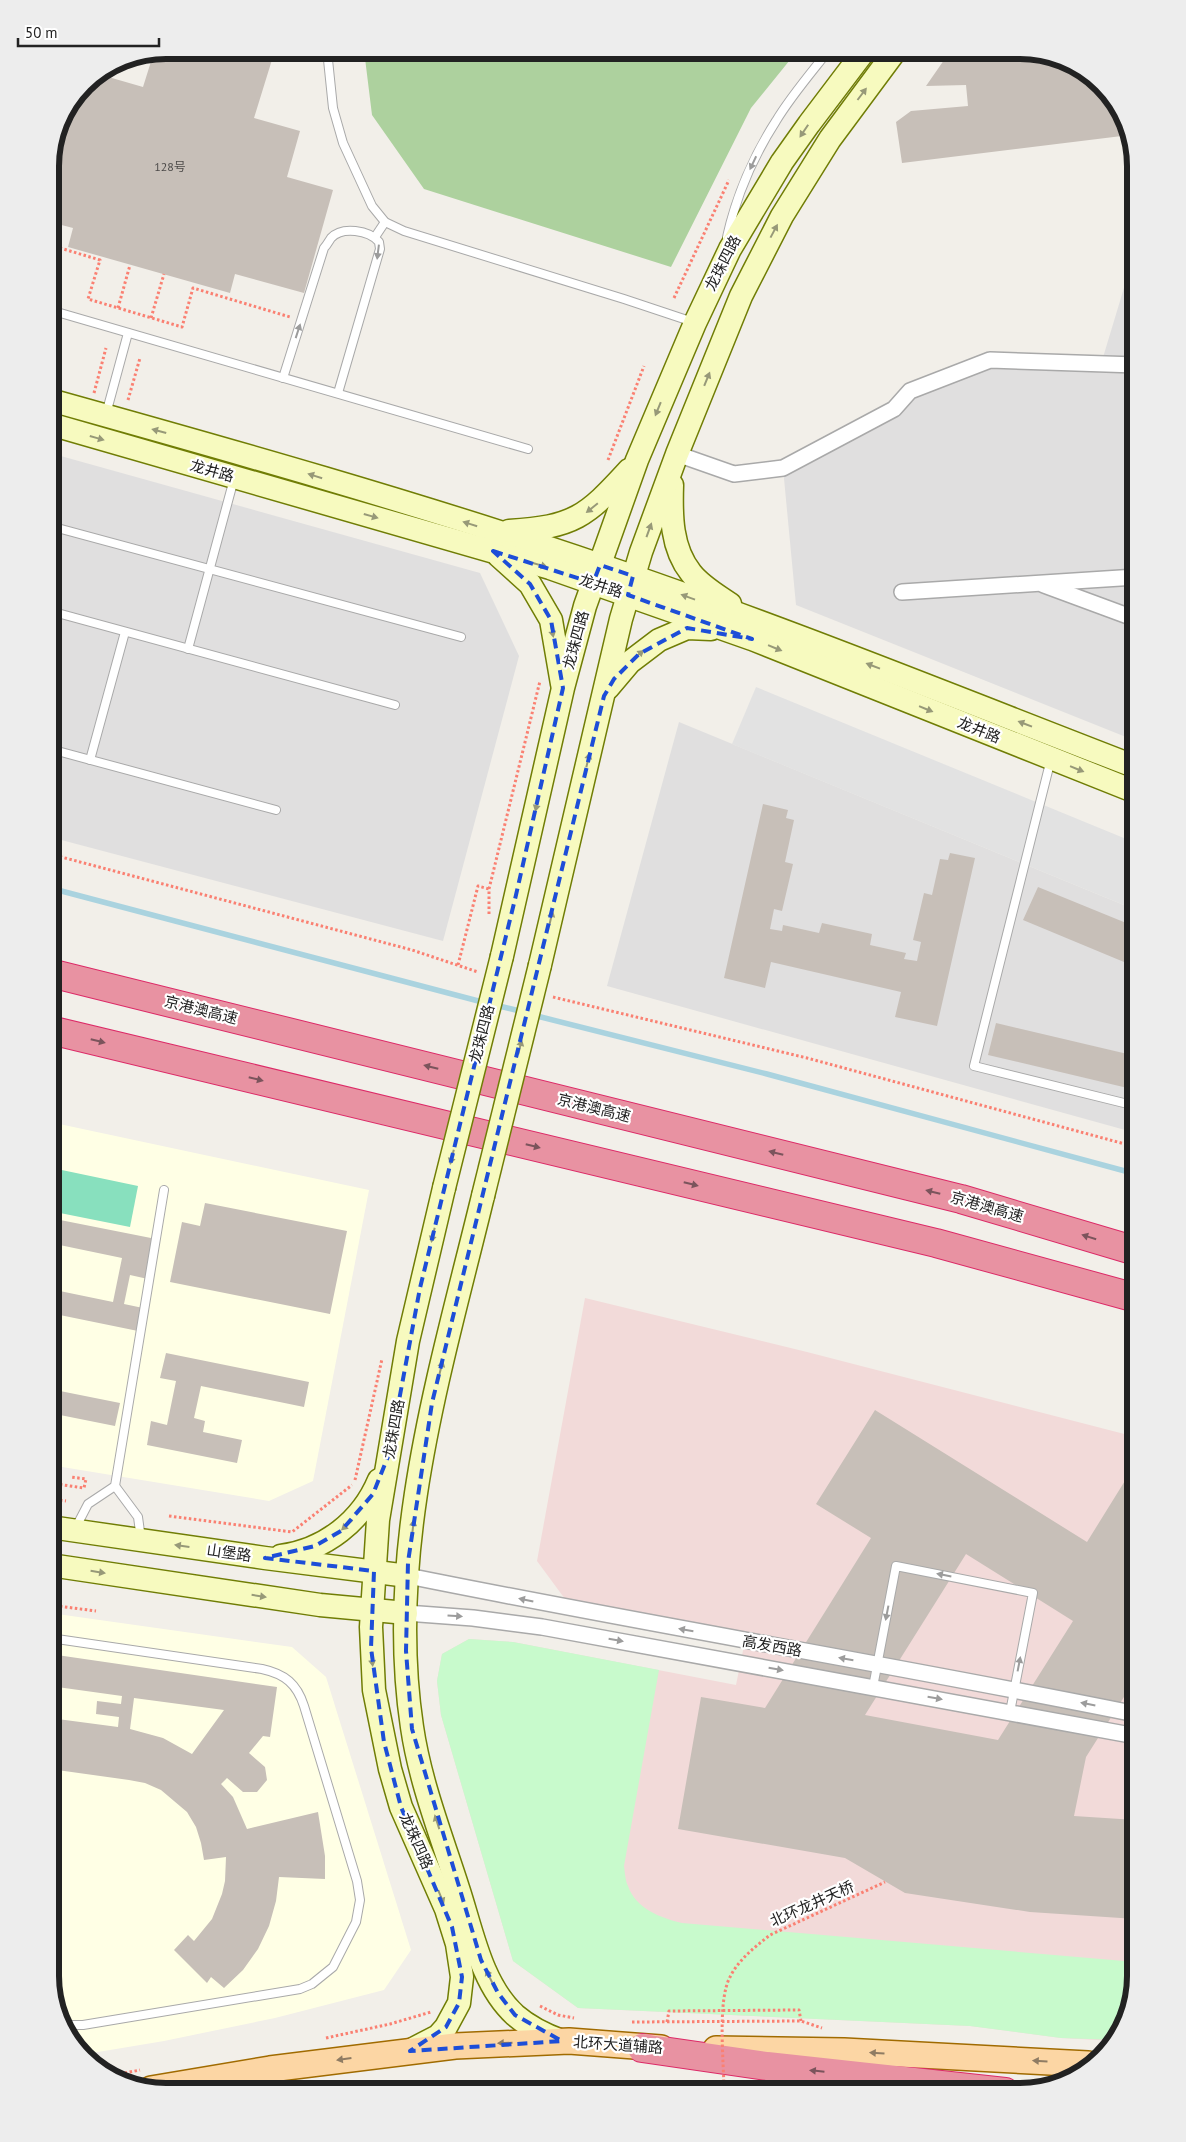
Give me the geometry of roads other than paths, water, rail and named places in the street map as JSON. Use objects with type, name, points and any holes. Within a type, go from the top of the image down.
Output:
[{"type":"highway","name":"京港澳高速","points":[[59,975],[951,1196],[1127,1248]]},
{"type":"highway","points":[[59,1032],[936,1243],[1127,1296]]},
{"type":"highway","points":[[642,2048],[767,2066],[923,2083]]},
{"type":"main road","name":"龙珠四路","points":[[410,2051],[438,2036],[446,2027],[459,2003],[462,1978],[457,1944],[446,1909],[401,1806],[390,1769],[374,1690],[371,1637],[376,1529],[408,1342],[502,956],[562,688],[597,574],[637,460],[720,268],[751,211],[782,162],[858,59]]},
{"type":"main road","name":"龙珠四路","points":[[562,2041],[538,2031],[516,2015],[498,1993],[481,1960],[417,1753],[409,1702],[406,1613],[418,1481],[432,1403],[540,966],[600,708],[631,585],[678,454],[728,326],[774,230],[830,139],[889,59]]},
{"type":"main road","name":"龙井路","points":[[59,403],[212,445],[631,585],[1127,763]]},
{"type":"main road","name":"龙井路","points":[[59,427],[235,477],[495,541]]},
{"type":"main road","points":[[678,454],[672,483],[671,505],[672,522],[679,554],[691,573],[752,629]]},
{"type":"main road","points":[[562,688],[551,620],[530,584],[495,541],[574,520],[589,511],[637,460]]},
{"type":"main road","points":[[600,708],[608,688],[621,670],[639,654],[660,640],[687,628],[752,629]]},
{"type":"main road","name":"龙井路","points":[[752,629],[1051,758],[1127,788]]},
{"type":"main road","points":[[265,1558],[290,1555],[316,1546],[341,1531],[359,1515],[373,1494],[389,1454]]},
{"type":"main road","name":"山堡路","points":[[59,1528],[265,1558],[408,1576]]},
{"type":"main road","points":[[59,1566],[320,1605],[406,1613]]},
{"type":"main road","name":"北环大道辅路","points":[[187,2083],[270,2069],[410,2051],[455,2046],[562,2041],[642,2048],[844,2051],[1082,2064]]},
{"type":"street","points":[[678,454],[734,474],[782,468],[894,409],[910,391],[990,360],[1127,365]]},
{"type":"street","points":[[902,592],[1127,577]]},
{"type":"street","points":[[1038,583],[1127,616]]},
{"type":"street","name":"高发西路","points":[[408,1576],[551,1605],[1014,1689],[1127,1712]]},
{"type":"street","name":"高发西路","points":[[406,1613],[473,1618],[542,1627],[1127,1734]]},
{"type":"lane","points":[[328,59],[333,108],[343,143],[372,206],[385,222],[404,231],[624,298],[695,323]]},
{"type":"lane","points":[[720,268],[728,233],[738,203],[763,142],[792,98],[822,59]]},
{"type":"lane","points":[[375,237],[385,222]]},
{"type":"lane","points":[[283,378],[324,248],[332,237],[343,231],[363,233],[375,237],[379,242],[378,256],[338,393]]},
{"type":"lane","points":[[59,313],[528,448]]},
{"type":"lane","points":[[106,416],[128,333]]},
{"type":"lane","points":[[188,649],[235,477]]},
{"type":"lane","points":[[59,528],[461,637]]},
{"type":"lane","points":[[59,614],[395,705]]},
{"type":"lane","points":[[90,760],[125,632]]},
{"type":"lane","points":[[59,751],[276,810]]},
{"type":"lane","points":[[1051,758],[974,1066],[1127,1104]]},
{"type":"lane","points":[[141,1540],[138,1517],[115,1486],[164,1190]]},
{"type":"lane","points":[[74,1530],[88,1504],[115,1486]]},
{"type":"lane","points":[[873,1687],[896,1566],[1033,1593],[1010,1712]]},
{"type":"lane","points":[[59,1639],[262,1669],[277,1672],[290,1680],[299,1692],[304,1706],[357,1881],[360,1900],[356,1922],[333,1967],[318,1980],[300,1989],[71,2026]]},
{"type":"waterway","points":[[59,890],[486,1003]]},
{"type":"waterway","points":[[495,1005],[524,1012]]},
{"type":"waterway","points":[[533,1015],[767,1074],[1127,1172]]}]
